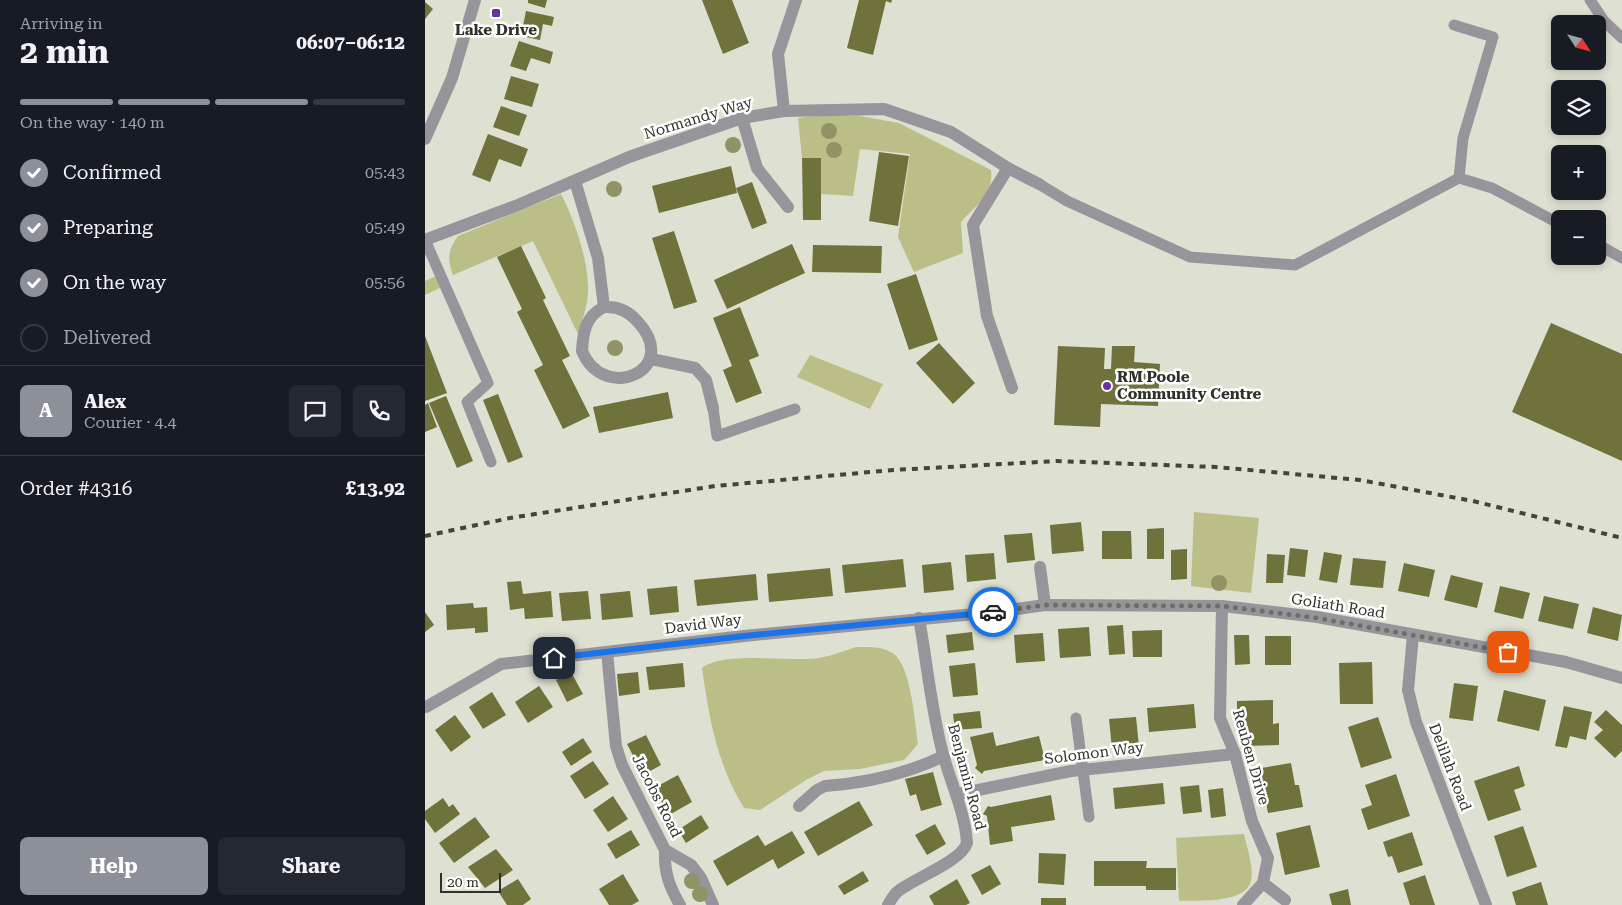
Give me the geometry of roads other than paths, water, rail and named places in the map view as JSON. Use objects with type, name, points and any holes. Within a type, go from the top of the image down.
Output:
[{"type":"street","points":[[425,139],[452,78],[475,0]]},
{"type":"street","points":[[784,111],[778,54],[796,0]]},
{"type":"street","name":"Normandy Way","points":[[425,240],[575,181],[629,157],[742,118],[784,111],[884,109],[951,132],[1008,168],[1039,184]]},
{"type":"street","points":[[742,118],[757,168],[788,206]]},
{"type":"street","points":[[1008,168],[973,225],[987,316],[1012,388]]},
{"type":"street","points":[[575,181],[598,258],[604,307]]},
{"type":"street","points":[[616,306],[638,321],[647,335],[652,350],[651,359],[639,372],[622,378],[606,376],[589,363],[583,351],[586,326],[594,312],[604,307],[616,306]]},
{"type":"street","points":[[651,359],[695,368],[706,380],[713,408]]},
{"type":"street","points":[[1040,567],[1045,605]]},
{"type":"street","name":"Goliath Road","points":[[996,612],[1045,605],[1222,606],[1317,618],[1565,662],[1622,678]]},
{"type":"street","name":"Reuben Drive","points":[[1222,606],[1220,718],[1235,754],[1252,821],[1268,858],[1263,883]]},
{"type":"street","name":"David Way","points":[[425,707],[501,664],[919,618],[996,612]]},
{"type":"street","name":"Benjamin Road","points":[[889,905],[899,890],[930,873],[965,848],[967,839],[958,794],[943,756],[932,708],[919,618]]},
{"type":"street","name":"Delilah Road","points":[[1413,635],[1408,690],[1416,722],[1486,905]]},
{"type":"street","name":"Jacobs Road","points":[[607,652],[616,746],[622,765],[665,850],[691,866],[701,878],[713,905]]},
{"type":"street","name":"Solomon Way","points":[[958,794],[1081,770],[1235,754]]},
{"type":"street","points":[[799,806],[817,790],[825,786],[878,779],[921,767],[943,756]]},
{"type":"street","points":[[665,850],[664,869],[668,884],[680,905]]},
{"type":"street","points":[[1243,905],[1263,883],[1285,900]]},
{"type":"lane","points":[[1590,0],[1604,20],[1622,38]]},
{"type":"lane","points":[[1454,26],[1493,37],[1463,138],[1459,178]]},
{"type":"lane","points":[[1039,184],[1067,201],[1190,257],[1295,265],[1459,178],[1492,188],[1551,219]]},
{"type":"lane","points":[[425,240],[487,383],[467,402],[491,462]]},
{"type":"lane","points":[[1606,249],[1622,258]]},
{"type":"lane","points":[[713,408],[717,436],[795,409]]},
{"type":"lane","points":[[1076,718],[1081,770],[1089,817]]},
{"type":"railway","points":[[425,536],[510,518],[715,486],[893,470],[1057,461],[1216,467],[1360,480],[1473,501],[1622,538]]},
{"type":"place","name":"Lake Drive","points":[[496,13]]},
{"type":"place","name":"RM Poole Community Centre","points":[[1107,386]]}]
